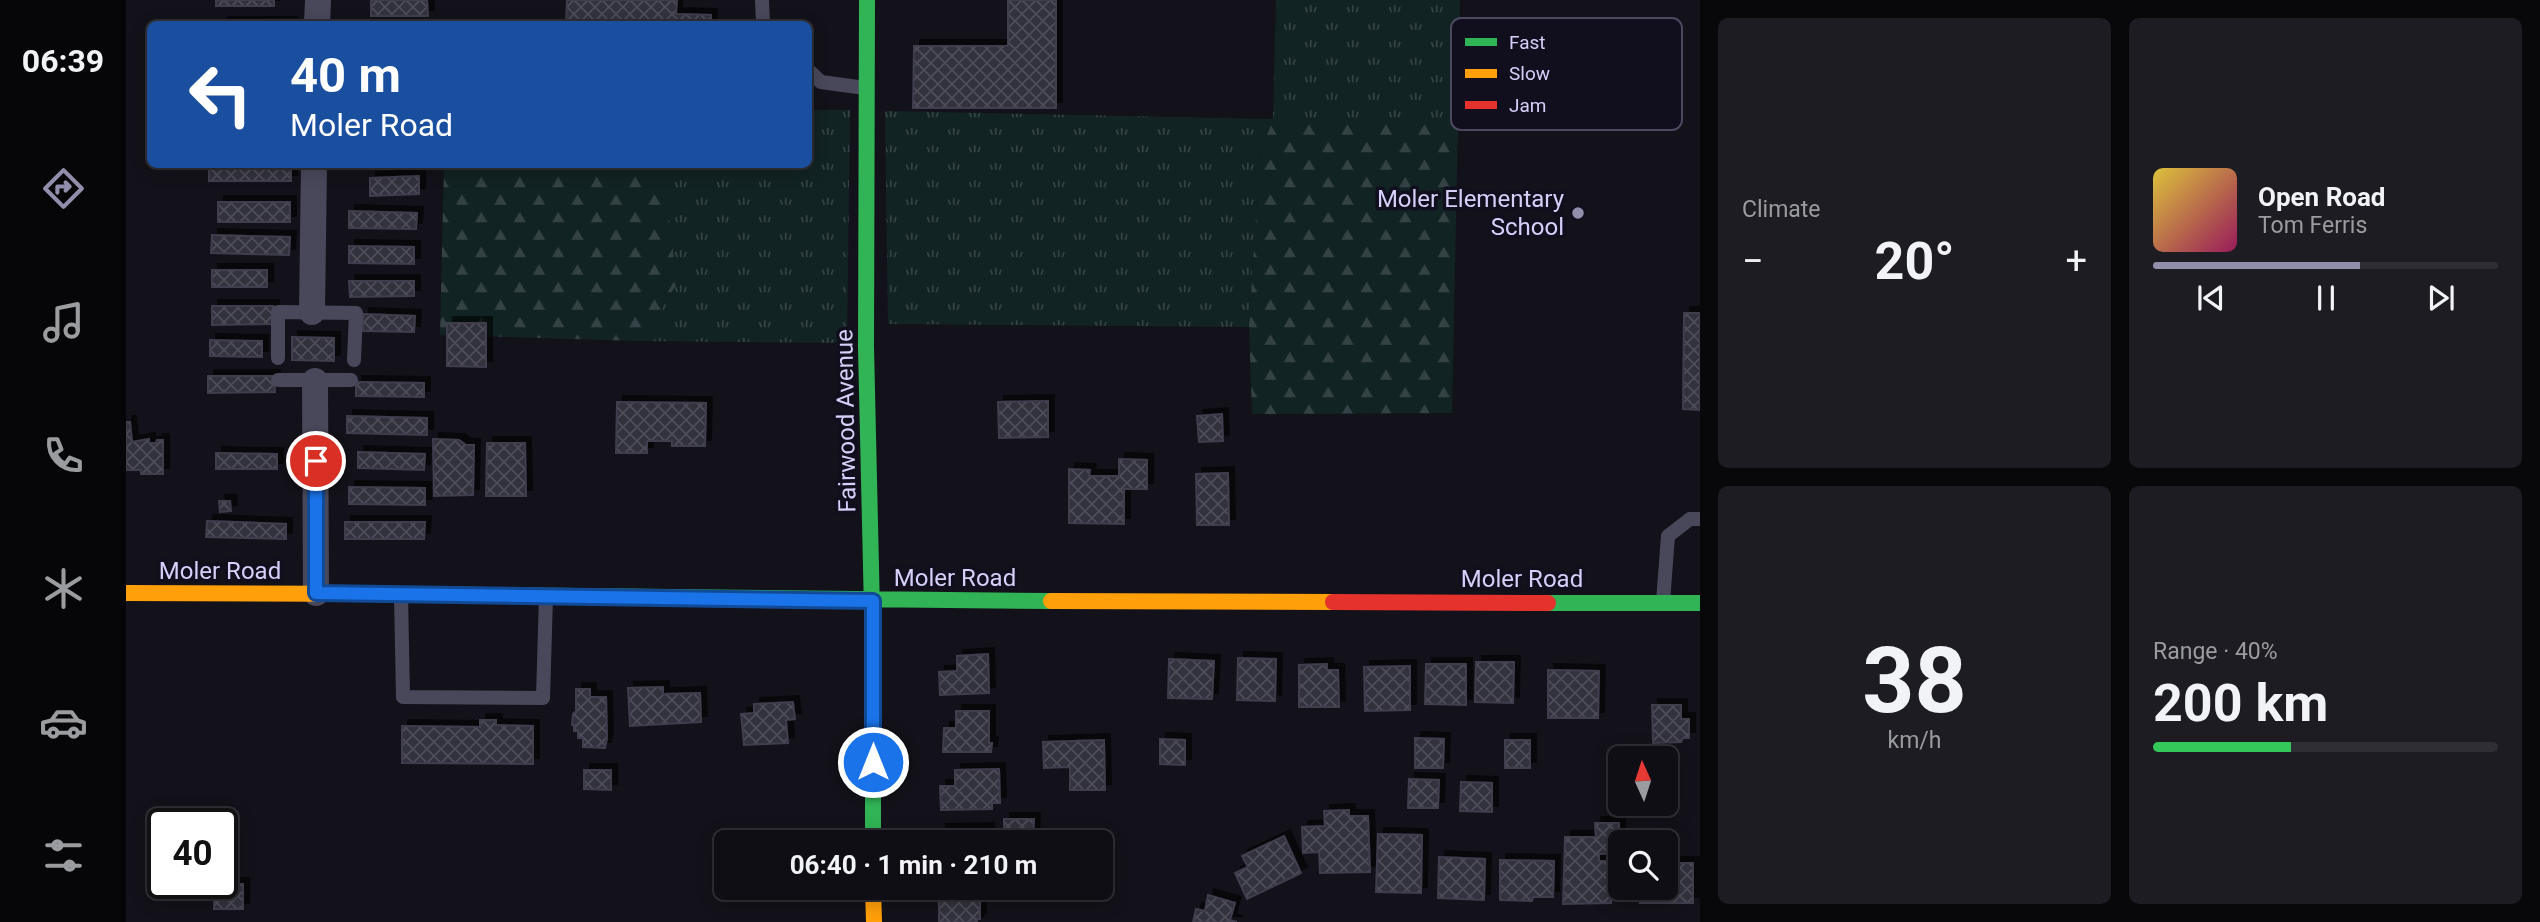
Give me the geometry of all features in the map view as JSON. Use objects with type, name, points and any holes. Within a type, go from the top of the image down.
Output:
[{"type":"street","points":[[317,21],[318,0]]},
{"type":"street","name":"Fairwood Avenue","points":[[867,0],[866,347],[873,601],[873,830]]},
{"type":"street","points":[[312,312],[314,168]]},
{"type":"street","points":[[315,381],[316,593]]},
{"type":"street","name":"Moler Road","points":[[126,593],[873,601],[1700,603]]},
{"type":"street","points":[[873,900],[873,922]]},
{"type":"lane","points":[[762,0],[762,21]]},
{"type":"lane","points":[[812,74],[821,82],[868,88]]},
{"type":"lane","points":[[278,358],[278,312],[356,313],[354,360]]},
{"type":"lane","points":[[278,380],[351,380]]},
{"type":"lane","points":[[1663,603],[1668,536],[1690,519],[1700,519]]},
{"type":"lane","points":[[401,594],[403,696],[429,697],[543,698],[546,596]]},
{"type":"green space","points":[[1276,0],[1460,0],[1460,18],[1451,18],[1451,119],[1274,120],[1260,150],[1249,327],[888,324],[885,111],[1273,119]]},
{"type":"green space","points":[[812,110],[850,110],[847,343],[638,341],[677,284],[635,168],[812,168]]},
{"type":"green space","points":[[1274,119],[1451,119],[1451,130],[1458,130],[1452,413],[1252,414],[1249,327],[1260,150]]},
{"type":"green space","points":[[444,168],[637,168],[667,202],[677,284],[638,341],[440,335]]},
{"type":"building","points":[[216,0],[274,0],[274,6],[216,6]]},
{"type":"building","points":[[371,0],[427,0],[428,16],[371,16]]},
{"type":"building","points":[[567,0],[677,0],[676,14],[711,15],[711,21],[566,21]]},
{"type":"building","points":[[1008,0],[1056,0],[1056,108],[913,108],[914,46],[1008,46]]},
{"type":"building","points":[[209,168],[291,168],[291,181],[209,181]]},
{"type":"building","points":[[419,176],[419,194],[370,196],[370,178]]},
{"type":"building","points":[[218,202],[290,202],[290,222],[218,222]]},
{"type":"building","points":[[349,211],[417,213],[416,229],[349,228]]},
{"type":"building","points":[[212,235],[290,237],[289,255],[211,253]]},
{"type":"building","points":[[349,246],[414,247],[414,264],[349,263]]},
{"type":"building","points":[[212,270],[267,270],[267,287],[212,287]]},
{"type":"building","points":[[349,281],[414,281],[414,296],[350,297]]},
{"type":"building","points":[[212,306],[273,306],[273,324],[212,325]]},
{"type":"building","points":[[1684,313],[1700,313],[1700,410],[1683,409]]},
{"type":"building","points":[[363,314],[415,316],[414,332],[363,331]]},
{"type":"building","points":[[447,323],[486,323],[486,367],[447,366]]},
{"type":"building","points":[[292,337],[334,338],[334,361],[292,360]]},
{"type":"building","points":[[210,340],[262,341],[262,357],[210,356]]},
{"type":"building","points":[[208,376],[274,376],[275,392],[208,393]]},
{"type":"building","points":[[356,382],[424,383],[424,397],[356,396]]},
{"type":"building","points":[[1048,401],[1048,437],[999,438],[998,402]]},
{"type":"building","points":[[617,402],[706,403],[705,446],[672,446],[672,441],[647,441],[647,453],[616,453]]},
{"type":"building","points":[[1222,414],[1223,441],[1199,442],[1197,416]]},
{"type":"building","points":[[347,416],[427,418],[427,435],[347,433]]},
{"type":"building","points":[[126,422],[130,422],[132,442],[149,439],[149,443],[156,443],[157,440],[163,440],[163,474],[141,474],[141,470],[126,470]]},
{"type":"building","points":[[433,439],[459,440],[466,445],[474,445],[473,495],[434,496]]},
{"type":"building","points":[[487,443],[525,443],[526,496],[486,496]]},
{"type":"building","points":[[358,452],[425,454],[424,470],[358,468]]},
{"type":"building","points":[[216,453],[277,454],[277,469],[216,469]]},
{"type":"building","points":[[1119,459],[1147,460],[1147,489],[1124,489],[1124,524],[1069,523],[1069,469],[1090,470],[1089,476],[1119,476]]},
{"type":"building","points":[[1228,473],[1229,525],[1197,525],[1196,474]]},
{"type":"building","points":[[349,487],[425,488],[425,505],[349,504]]},
{"type":"building","points":[[219,501],[230,501],[231,511],[220,512]]},
{"type":"building","points":[[207,521],[286,524],[286,539],[206,537]]},
{"type":"building","points":[[345,522],[425,522],[424,539],[345,539]]},
{"type":"building","points":[[988,654],[989,693],[940,695],[939,672],[957,671],[957,656]]},
{"type":"building","points":[[1238,658],[1276,659],[1275,701],[1237,700]]},
{"type":"building","points":[[1169,659],[1214,661],[1212,699],[1168,698]]},
{"type":"building","points":[[1476,662],[1514,662],[1513,703],[1475,702]]},
{"type":"building","points":[[1327,664],[1327,670],[1338,670],[1339,707],[1299,707],[1299,665]]},
{"type":"building","points":[[1426,664],[1466,664],[1466,705],[1425,704]]},
{"type":"building","points":[[1410,666],[1410,710],[1365,711],[1364,667]]},
{"type":"building","points":[[1548,670],[1599,671],[1598,718],[1548,718]]},
{"type":"building","points":[[663,687],[663,694],[700,693],[701,722],[630,726],[628,688]]},
{"type":"building","points":[[576,689],[590,689],[590,697],[606,697],[605,748],[583,747],[583,738],[578,738],[578,731],[574,731],[572,725],[576,711]]},
{"type":"building","points":[[793,702],[795,719],[786,720],[788,743],[744,745],[741,714],[754,713],[754,704]]},
{"type":"building","points":[[1652,705],[1681,705],[1681,719],[1689,719],[1689,738],[1683,738],[1681,742],[1653,743]]},
{"type":"building","points":[[956,711],[989,711],[991,752],[943,752],[944,728],[956,728]]},
{"type":"building","points":[[480,720],[496,720],[496,725],[533,726],[533,764],[402,763],[402,726],[480,727]]},
{"type":"building","points":[[1415,738],[1444,739],[1443,768],[1415,768]]},
{"type":"building","points":[[1160,739],[1185,740],[1185,765],[1160,764]]},
{"type":"building","points":[[1104,740],[1105,790],[1070,790],[1070,767],[1044,768],[1043,742]]},
{"type":"building","points":[[1505,740],[1530,740],[1530,768],[1505,768]]},
{"type":"building","points":[[999,769],[1000,803],[992,803],[992,809],[941,810],[940,786],[955,786],[955,770]]},
{"type":"building","points":[[584,770],[611,770],[611,790],[584,789]]},
{"type":"building","points":[[1409,779],[1439,780],[1438,808],[1408,808]]},
{"type":"building","points":[[1461,782],[1492,783],[1492,812],[1460,811]]},
{"type":"building","points":[[1349,810],[1349,816],[1368,816],[1370,872],[1320,873],[1319,852],[1303,853],[1302,827],[1325,826],[1324,811]]},
{"type":"building","points":[[1004,819],[1034,819],[1034,830],[1004,830]]},
{"type":"building","points":[[1595,823],[1619,823],[1619,830],[1608,830],[1608,854],[1599,854],[1599,861],[1608,861],[1608,900],[1611,900],[1611,903],[1563,904],[1565,837],[1596,837]]},
{"type":"building","points":[[1378,834],[1422,835],[1421,893],[1376,892]]},
{"type":"building","points":[[1284,836],[1301,873],[1247,899],[1235,873],[1248,867],[1242,856]]},
{"type":"building","points":[[1439,857],[1485,859],[1484,900],[1438,898]]},
{"type":"building","points":[[1500,860],[1554,861],[1553,897],[1533,897],[1532,901],[1500,900]]},
{"type":"building","points":[[1678,863],[1693,863],[1693,903],[1640,903],[1640,900],[1678,900]]},
{"type":"building","points":[[238,884],[243,884],[243,909],[214,909],[214,899],[238,899]]},
{"type":"building","points":[[1208,895],[1235,903],[1230,920],[1237,922],[1193,922],[1196,909],[1205,911]]},
{"type":"building","points":[[939,900],[980,900],[980,919],[977,919],[977,922],[939,922]]},
{"type":"traffic: fast","points":[[867,0],[866,347],[873,655],[873,830]]},
{"type":"traffic: fast","points":[[385,594],[1051,601]]},
{"type":"traffic: fast","points":[[1548,603],[1700,603]]},
{"type":"traffic: slow","points":[[126,593],[385,594]]},
{"type":"traffic: slow","points":[[1051,601],[1333,602]]},
{"type":"traffic: slow","points":[[873,900],[874,922]]},
{"type":"traffic: jam","points":[[1333,602],[1548,603]]},
{"type":"place","name":"Moler Elementary School","points":[[1578,213]]},
{"type":"route","points":[[316,461],[316,593],[873,601],[873,762]]}]
